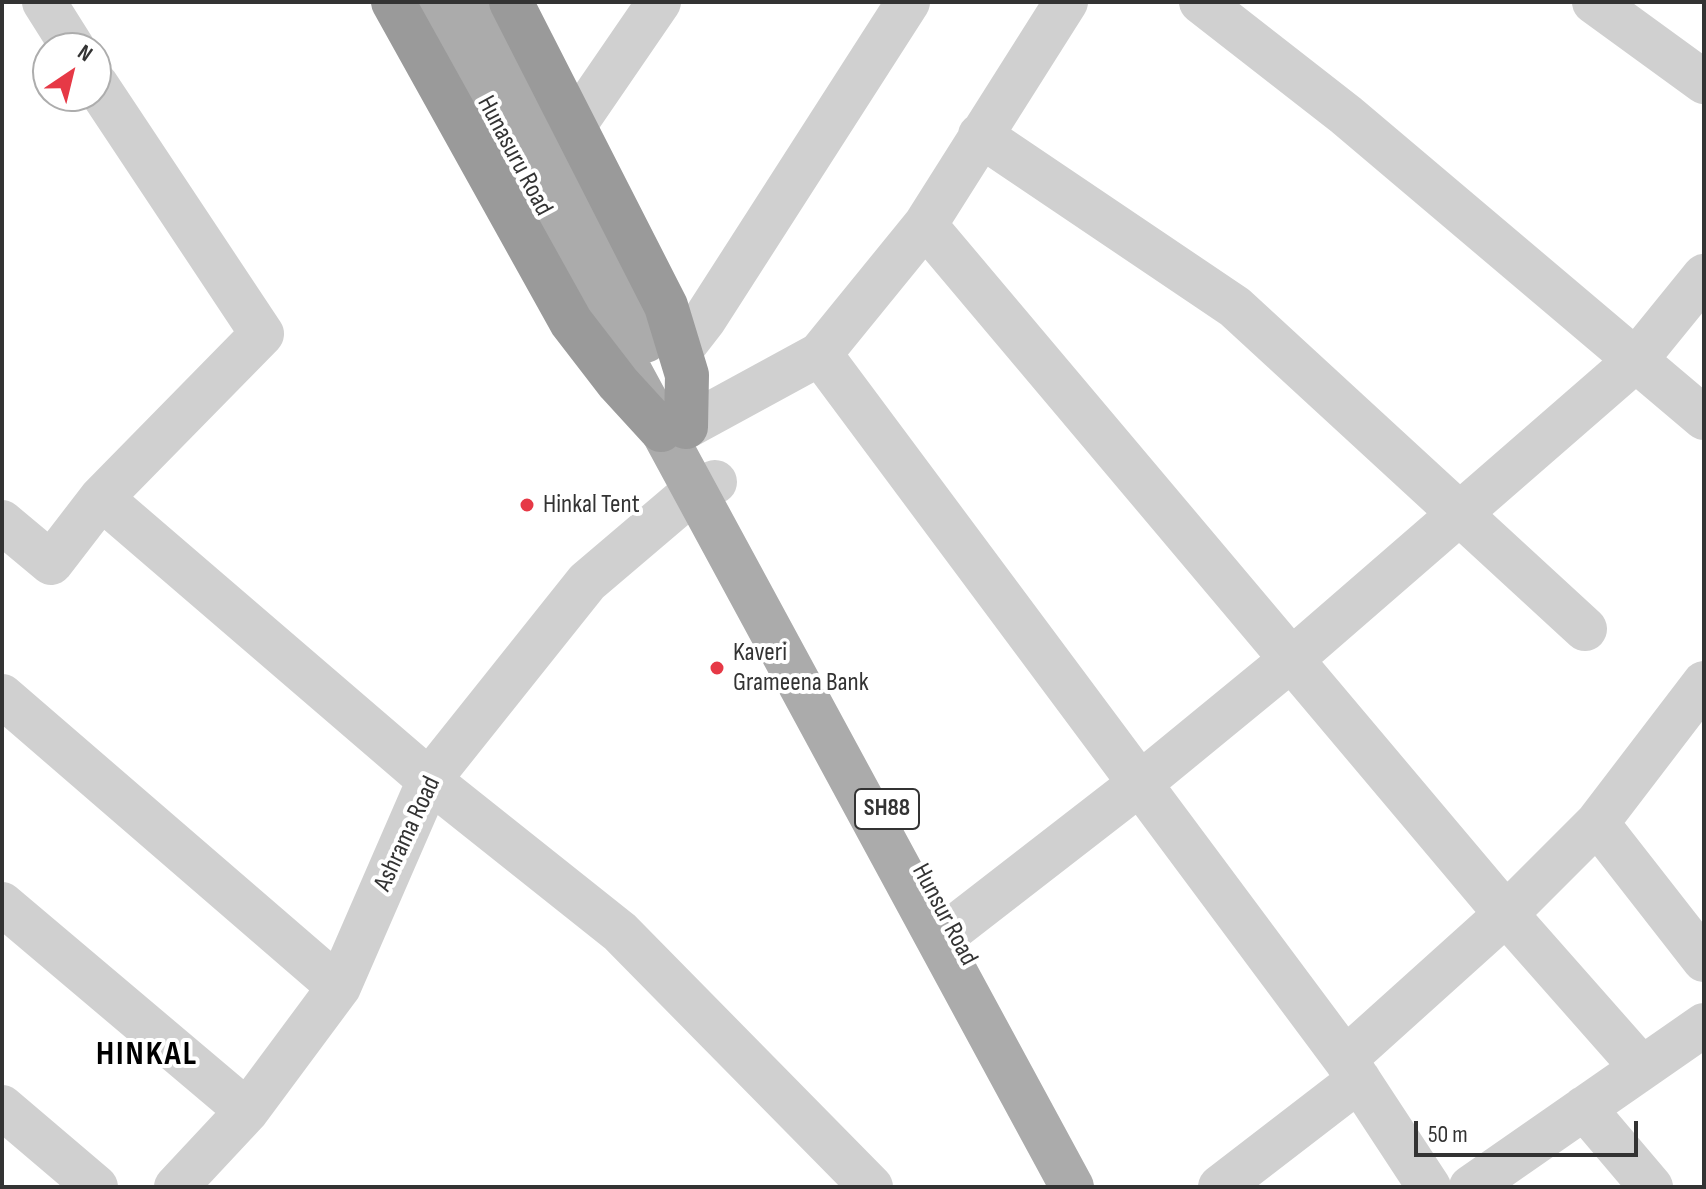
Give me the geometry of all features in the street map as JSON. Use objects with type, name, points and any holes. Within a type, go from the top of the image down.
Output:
[{"type":"highway","points":[[393,2],[571,322],[618,383],[674,429]]},
{"type":"highway","points":[[511,2],[666,306],[683,363],[674,429]]},
{"type":"main road","name":"Hunasuru Road","points":[[430,2],[610,302]]},
{"type":"main road","name":"Hunasuru Road","points":[[471,2],[562,169],[610,302]]},
{"type":"main road","points":[[610,302],[1072,1187]]},
{"type":"main road","name":"Hunsur Road","points":[[704,486],[1093,1187]]},
{"type":"street","points":[[44,2],[63,32]]},
{"type":"street","points":[[574,126],[659,2]]},
{"type":"street","points":[[683,363],[704,320],[908,2]]},
{"type":"street","points":[[674,429],[820,354],[925,225],[1066,2]]},
{"type":"street","points":[[1201,2],[1346,115],[1704,418]]},
{"type":"street","points":[[1594,2],[1704,82]]},
{"type":"street","points":[[2,522],[51,563],[101,498],[262,334],[112,108]]},
{"type":"street","points":[[980,135],[1235,307],[1585,629]]},
{"type":"street","points":[[925,225],[1506,914],[1642,1068]]},
{"type":"street","points":[[951,930],[1142,782],[1292,659],[1458,515],[1635,361],[1704,276]]},
{"type":"street","points":[[820,354],[1142,782],[1352,1070],[1429,1187]]},
{"type":"street","name":"Ashrama Road","points":[[176,1187],[247,1111],[339,987],[429,780],[587,582],[704,486]]},
{"type":"street","points":[[101,498],[429,780],[620,932],[871,1187]]},
{"type":"street","points":[[2,696],[339,987]]},
{"type":"street","points":[[1220,1187],[1352,1070],[1597,823],[1696,710]]},
{"type":"street","points":[[1597,823],[1704,960]]},
{"type":"street","points":[[2,904],[247,1111]]},
{"type":"street","points":[[1471,1187],[1704,1025]]},
{"type":"street","points":[[2,1107],[96,1187]]},
{"type":"street","points":[[1584,1108],[1651,1187]]},
{"type":"place","name":"Hinkal Tent","points":[[527,505]]},
{"type":"place","name":"Kaveri Grameena Bank","points":[[717,668]]},
{"type":"district","name":"HINKAL","points":[[147,1055]]}]
